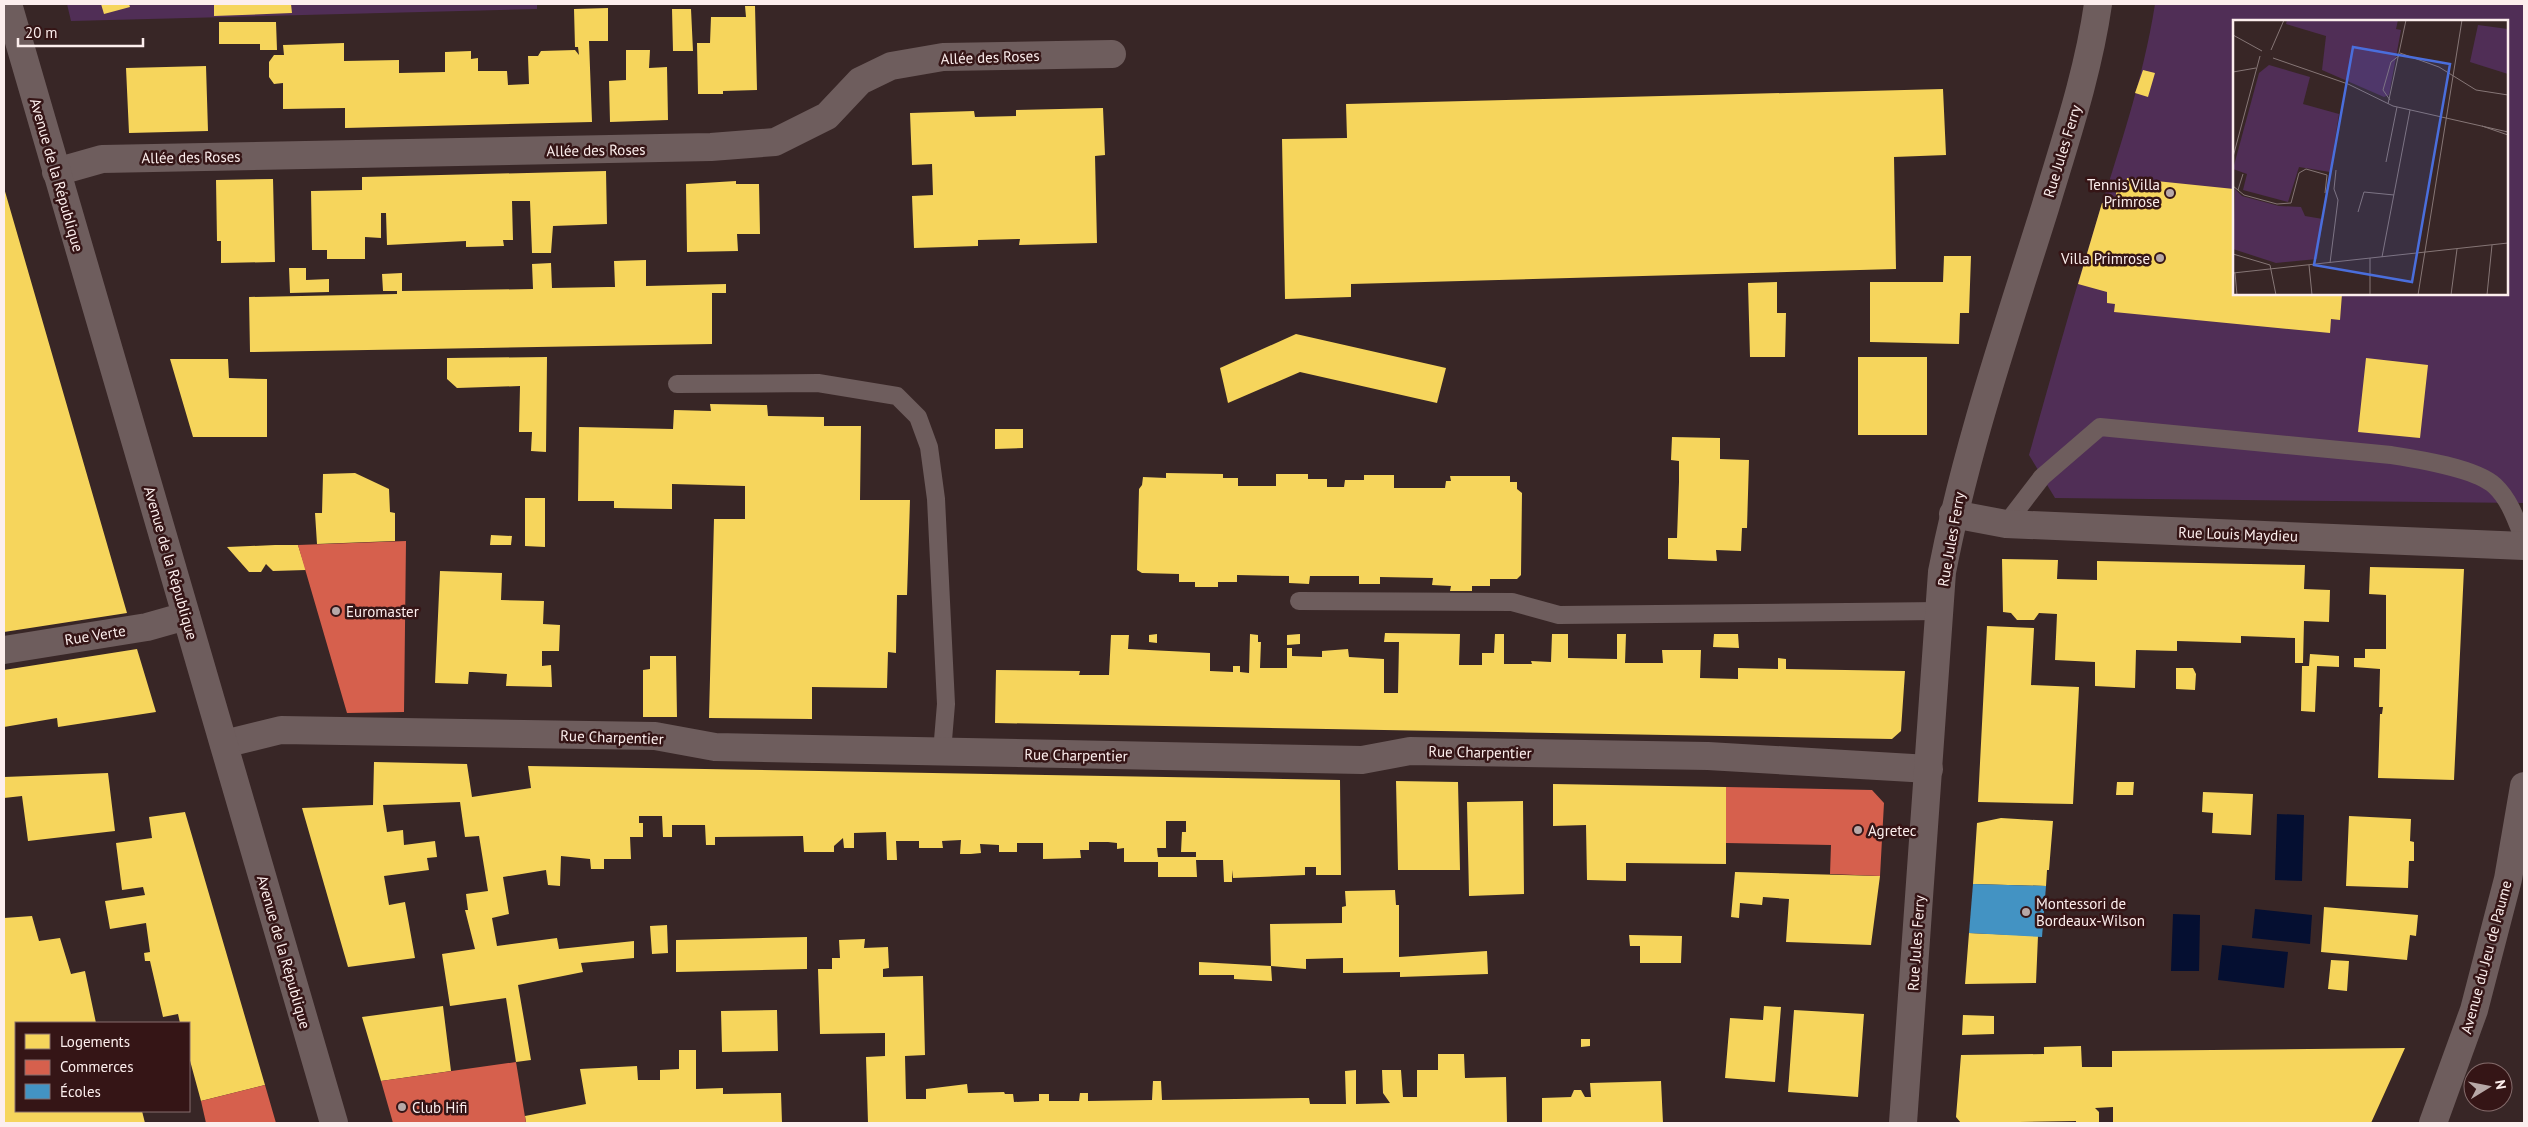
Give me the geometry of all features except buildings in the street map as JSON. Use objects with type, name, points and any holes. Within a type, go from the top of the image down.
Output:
[{"type":"street","name":"Avenue de la République","points":[[8,4],[334,1123]]},
{"type":"street","name":"Rue Jules Ferry","points":[[1902,1123],[1942,572],[1953,514],[1971,446],[2075,109],[2098,4]]},
{"type":"street","name":"Allée des Roses","points":[[56,172],[102,159],[711,147],[775,142],[827,116],[860,81],[891,66],[943,58],[1112,54]]},
{"type":"street","name":"Rue Louis Maydieu","points":[[1953,514],[2006,524],[2524,546]]},
{"type":"street","name":"Rue Verte","points":[[4,650],[147,627],[186,616]]},
{"type":"street","name":"Rue Charpentier","points":[[224,744],[281,730],[654,736],[714,747],[1362,760],[1420,751],[1708,756],[1929,769]]},
{"type":"street","name":"Avenue du Jeu de Paume","points":[[2432,1123],[2474,1010],[2508,879],[2524,786]]},
{"type":"lane","points":[[677,384],[818,383],[857,391],[897,396],[918,417],[929,446],[936,499],[946,704],[942,752]]},
{"type":"lane","points":[[2006,524],[2042,477],[2100,427],[2391,455],[2434,462],[2464,470],[2494,485],[2512,510],[2524,540]]},
{"type":"lane","points":[[1299,601],[1512,602],[1559,615],[1940,611]]},
{"type":"shaded area","points":[[67,4],[537,4],[537,9],[71,21]]},
{"type":"shaded area","name":"Tennis Villa Primrose","points":[[2155,4],[2524,4],[2524,503],[2055,498],[2029,455],[2077,286],[2129,118],[2144,61]]},
{"type":"water","points":[[2277,814],[2304,815],[2302,881],[2275,880]]},
{"type":"water","points":[[2255,909],[2312,915],[2310,944],[2252,938]]},
{"type":"water","points":[[2173,914],[2200,915],[2199,971],[2171,971]]},
{"type":"water","points":[[2222,945],[2288,952],[2284,988],[2218,980]]},
{"type":"place","name":"Tennis Villa Primrose","points":[[2170,193]]},
{"type":"place","name":"Villa Primrose","points":[[2160,258]]},
{"type":"place","name":"Euromaster","points":[[336,611]]},
{"type":"place","name":"Agretec","points":[[1858,830]]},
{"type":"place","name":"Montessori de Bordeaux-Wilson","points":[[2026,912]]},
{"type":"place","name":"Club Hifi","points":[[402,1107]]}]
